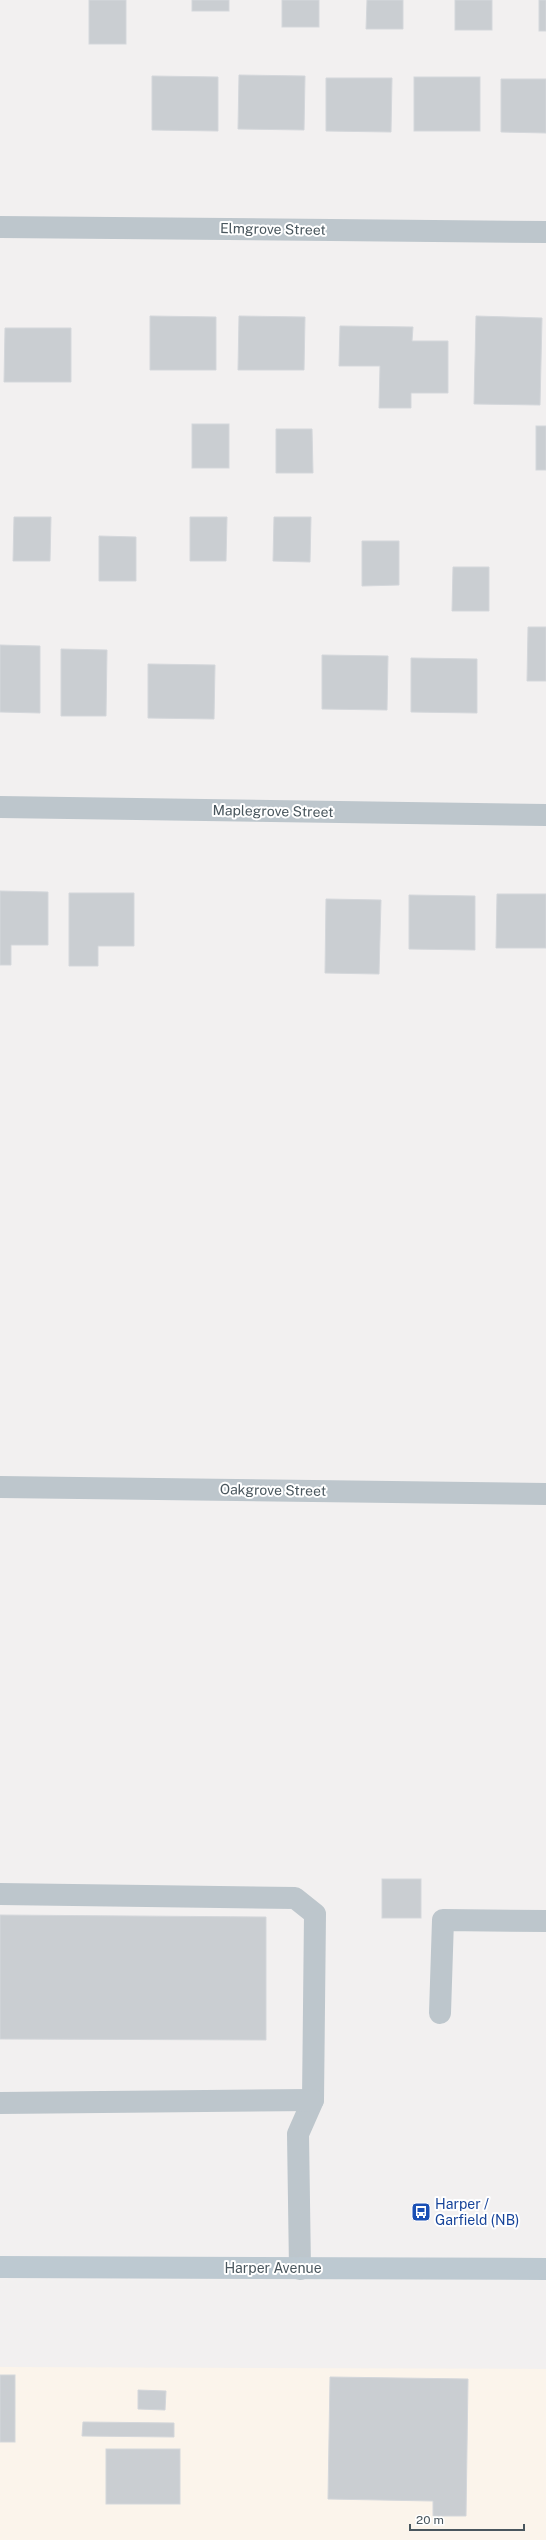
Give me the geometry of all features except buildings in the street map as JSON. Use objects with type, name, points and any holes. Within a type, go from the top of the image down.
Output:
[{"type":"main road","name":"Harper Avenue","points":[[0,2267],[546,2269]]},
{"type":"street","name":"Elmgrove Street","points":[[0,227],[546,232]]},
{"type":"street","name":"Maplegrove Street","points":[[0,807],[546,815]]},
{"type":"street","name":"Oakgrove Street","points":[[0,1486],[546,1494]]},
{"type":"street","points":[[0,1894],[295,1898],[315,1914],[312,2100],[298,2134],[300,2269]]},
{"type":"street","points":[[440,2012],[443,1920],[546,1921]]},
{"type":"street","points":[[0,2103],[312,2100]]},
{"type":"shaded area","points":[[0,2367],[546,2369],[546,2540],[0,2540]]},
{"type":"place","name":"Harper / Garfield (NB)","points":[[421,2212]]}]
